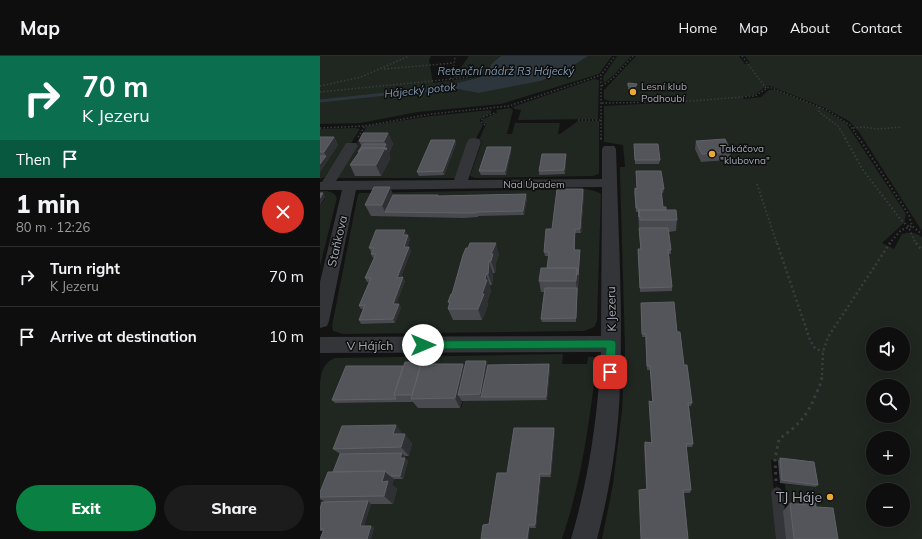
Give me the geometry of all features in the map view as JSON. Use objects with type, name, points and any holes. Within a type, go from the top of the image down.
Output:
[{"type":"street","points":[[459,185],[474,142]]},
{"type":"street","points":[[323,186],[351,146]]},
{"type":"street","name":"K Jezeru","points":[[584,539],[591,513],[606,429],[610,384],[609,183],[605,147]]},
{"type":"street","name":"Nad Úpadem","points":[[323,186],[609,183]]},
{"type":"street","name":"Staňkova","points":[[320,321],[322,301],[350,186]]},
{"type":"street","name":"V Hájích","points":[[320,345],[611,344]]},
{"type":"lane","points":[[777,493],[782,539]]},
{"type":"path","points":[[320,86],[361,77],[409,56]]},
{"type":"path","points":[[451,79],[450,72],[454,66],[455,56]]},
{"type":"path","points":[[320,128],[365,126],[431,114],[509,106],[601,75],[615,56]]},
{"type":"path","points":[[602,86],[613,78],[633,56]]},
{"type":"path","points":[[742,56],[766,88]]},
{"type":"path","points":[[381,69],[454,63]]},
{"type":"path","points":[[320,92],[396,86],[451,79],[504,71],[518,66]]},
{"type":"path","points":[[601,75],[602,120],[605,147]]},
{"type":"path","points":[[602,103],[678,102],[756,96],[766,88],[772,88],[819,106],[836,114],[852,128],[909,214],[912,226],[922,234]]},
{"type":"path","points":[[509,106],[514,110]]},
{"type":"path","points":[[819,106],[819,112],[838,126],[863,170],[901,220],[908,226],[917,245],[922,250]]},
{"type":"path","points":[[484,125],[481,122],[483,118],[495,113],[494,108]]},
{"type":"path","points":[[578,120],[602,120]]},
{"type":"path","points":[[852,128],[864,127],[877,129],[902,127]]},
{"type":"path","points":[[757,184],[812,346],[818,351],[823,352]]},
{"type":"path","points":[[777,493],[775,459],[779,439],[792,430],[808,413],[822,381],[823,352],[828,337],[887,246],[897,233],[908,226],[912,226]]},
{"type":"shaded area","points":[[320,56],[431,56],[429,60],[433,83],[484,76],[457,83],[409,90],[410,94],[457,89],[478,93],[588,56],[612,56],[599,74],[501,104],[418,112],[360,123],[320,124]]},
{"type":"shaded area","points":[[469,56],[501,56],[493,62],[486,73],[454,78],[453,73],[461,67]]},
{"type":"shaded area","points":[[617,56],[631,56],[614,75],[604,83],[603,77]]},
{"type":"shaded area","points":[[636,56],[739,56],[745,64],[750,63],[745,56],[922,56],[922,231],[859,132],[849,121],[825,108],[770,86],[765,87],[755,95],[742,97],[744,99],[761,97],[769,90],[775,90],[821,108],[846,123],[906,214],[904,223],[882,243],[894,249],[902,234],[912,233],[922,237],[922,539],[828,539],[788,511],[785,484],[815,487],[812,465],[771,460],[778,539],[687,539],[683,493],[690,493],[685,447],[692,447],[641,307],[642,337],[645,337],[650,370],[652,405],[649,405],[652,446],[644,446],[646,492],[639,493],[641,539],[602,539],[613,484],[622,410],[625,349],[620,167],[625,167],[623,145],[604,142],[604,106],[660,103],[660,101],[610,101],[604,99],[604,90]],"holes":[[[696,149],[729,160],[701,162]],[[634,193],[661,193],[663,211],[676,231],[668,232],[670,254],[668,254],[672,291],[640,291],[638,212],[636,212]]]},
{"type":"shaded area","points":[[594,79],[599,80],[598,119],[518,120],[521,110],[512,107]]},
{"type":"shaded area","points":[[510,108],[513,110],[507,134],[512,134],[515,123],[560,123],[558,134],[560,134],[578,121],[599,121],[599,174],[593,176],[475,178],[470,176],[482,141],[479,140],[486,124],[483,123],[483,119],[497,113],[496,110]]},
{"type":"shaded area","points":[[491,110],[491,113],[480,119],[480,122],[483,125],[456,178],[335,178],[367,126],[431,116]]},
{"type":"shaded area","points":[[320,129],[360,129],[350,145],[345,145],[325,177],[320,179],[320,172],[338,145],[320,145]]},
{"type":"shaded area","points":[[586,189],[601,194],[597,321],[594,327],[584,331],[343,334],[333,331],[332,326],[358,194]],"holes":[[[552,233],[575,233],[575,254],[580,255],[576,322],[545,292],[541,292],[547,280],[550,256],[545,256]],[[407,246],[406,251],[411,251],[399,282],[395,308],[401,308],[395,323],[362,324],[373,282],[367,282],[378,258],[376,252]]]},
{"type":"shaded area","points":[[320,191],[328,191],[337,198],[320,266],[320,206],[325,199],[320,197]]},
{"type":"shaded area","points":[[563,354],[562,364],[587,364],[588,357],[594,357],[596,367],[584,454],[569,518],[562,539],[529,539],[530,528],[536,527],[541,477],[551,477],[555,431],[508,476],[491,527],[483,539],[371,539],[374,528],[364,528],[371,504],[391,489],[394,479],[403,479],[403,435],[406,434],[351,435],[320,522],[320,382],[322,371],[328,362],[335,358]],"holes":[[[550,367],[483,401],[463,401],[461,408],[418,408],[419,402],[335,403]]]},
{"type":"water","name":"Retenční nádrž R3 Hájecký","points":[[501,56],[588,56],[560,74],[540,81],[478,93],[457,89],[409,94],[409,89],[457,83],[484,76],[493,62]]},
{"type":"building","points":[[628,83],[637,84],[636,86],[632,87],[628,86]]},
{"type":"building","points":[[363,133],[388,133],[384,141],[359,141]]},
{"type":"building","points":[[320,137],[334,137],[324,152],[320,152]]},
{"type":"building","points":[[725,139],[731,152],[702,154],[696,141]]},
{"type":"building","points":[[431,140],[455,140],[443,171],[417,172]]},
{"type":"building","points":[[363,144],[386,144],[384,148],[362,148],[358,152]]},
{"type":"building","points":[[634,144],[658,144],[660,160],[635,160]]},
{"type":"building","points":[[487,147],[511,147],[505,171],[479,171]]},
{"type":"building","points":[[362,148],[385,148],[376,165],[350,165]]},
{"type":"building","points":[[542,154],[566,154],[564,170],[539,171]]},
{"type":"building","points":[[320,156],[326,156],[320,164]]},
{"type":"building","points":[[636,171],[661,171],[664,189],[661,189],[663,207],[666,207],[666,210],[639,210],[639,217],[638,208],[636,208]]},
{"type":"building","points":[[374,187],[390,187],[382,205],[365,205]]},
{"type":"building","points":[[557,189],[583,189],[580,229],[575,229],[574,250],[580,250],[578,275],[577,268],[547,268],[549,252],[544,252],[546,229],[552,229]]},
{"type":"building","points":[[526,194],[523,211],[476,213],[385,212],[393,195],[438,196]]},
{"type":"building","points":[[639,210],[676,210],[677,220],[640,220]]},
{"type":"building","points":[[639,228],[668,228],[671,250],[668,250],[672,287],[640,288],[638,249],[641,249]]},
{"type":"building","points":[[376,230],[405,230],[403,235],[408,235],[404,247],[409,247],[397,278],[403,277],[393,304],[399,304],[393,319],[359,320],[365,305],[359,306],[371,278],[365,278],[376,254],[371,254],[374,248],[369,248]]},
{"type":"building","points":[[470,243],[496,243],[491,254],[493,254],[491,261],[489,261],[488,274],[486,274],[485,280],[487,280],[482,294],[484,294],[478,309],[448,309],[450,302],[448,302],[452,294],[463,255]]},
{"type":"building","points":[[541,268],[577,268],[576,281],[539,281]]},
{"type":"building","points":[[545,288],[577,288],[576,318],[541,319]]},
{"type":"building","points":[[674,302],[677,332],[680,332],[684,365],[687,365],[692,403],[688,403],[693,444],[686,444],[691,490],[683,490],[688,539],[641,539],[639,490],[647,489],[645,442],[652,443],[649,401],[653,402],[650,366],[647,366],[646,334],[642,334],[641,303]]},
{"type":"building","points":[[466,361],[486,361],[480,394],[458,395]]},
{"type":"building","points":[[405,362],[425,362],[424,364],[421,364],[412,395],[394,395]]},
{"type":"building","points":[[421,364],[463,364],[455,398],[411,399]]},
{"type":"building","points":[[549,364],[546,397],[481,397],[488,365]]},
{"type":"building","points":[[346,366],[403,366],[394,395],[396,399],[332,400]]},
{"type":"building","points":[[396,425],[393,434],[405,434],[401,447],[333,449],[342,426]]},
{"type":"building","points":[[514,428],[554,428],[550,474],[540,474],[535,525],[529,525],[527,539],[481,539],[483,525],[489,524],[497,473],[507,473]]},
{"type":"building","points":[[402,453],[400,458],[405,458],[400,476],[391,476],[385,471],[333,472],[340,454]]},
{"type":"building","points":[[780,458],[814,462],[818,485],[782,480]]},
{"type":"building","points":[[385,471],[382,482],[388,481],[384,496],[320,497],[320,492],[328,472]]},
{"type":"building","points":[[805,498],[815,498],[816,507],[833,508],[838,539],[794,539],[790,503],[806,505]]},
{"type":"building","points":[[368,501],[360,526],[371,526],[367,539],[320,539],[324,529],[320,529],[320,509],[322,502]]},
{"type":"waterway","name":"Hájecký potok","points":[[320,101],[414,91]]},
{"type":"place","name":"Lesní klub Podhoubí","points":[[633,92]]},
{"type":"place","name":"Takáčova \"klubovna\"","points":[[712,154]]},
{"type":"place","name":"TJ Háje","points":[[830,497]]},
{"type":"route","points":[[423,345],[611,344],[610,372]]}]
